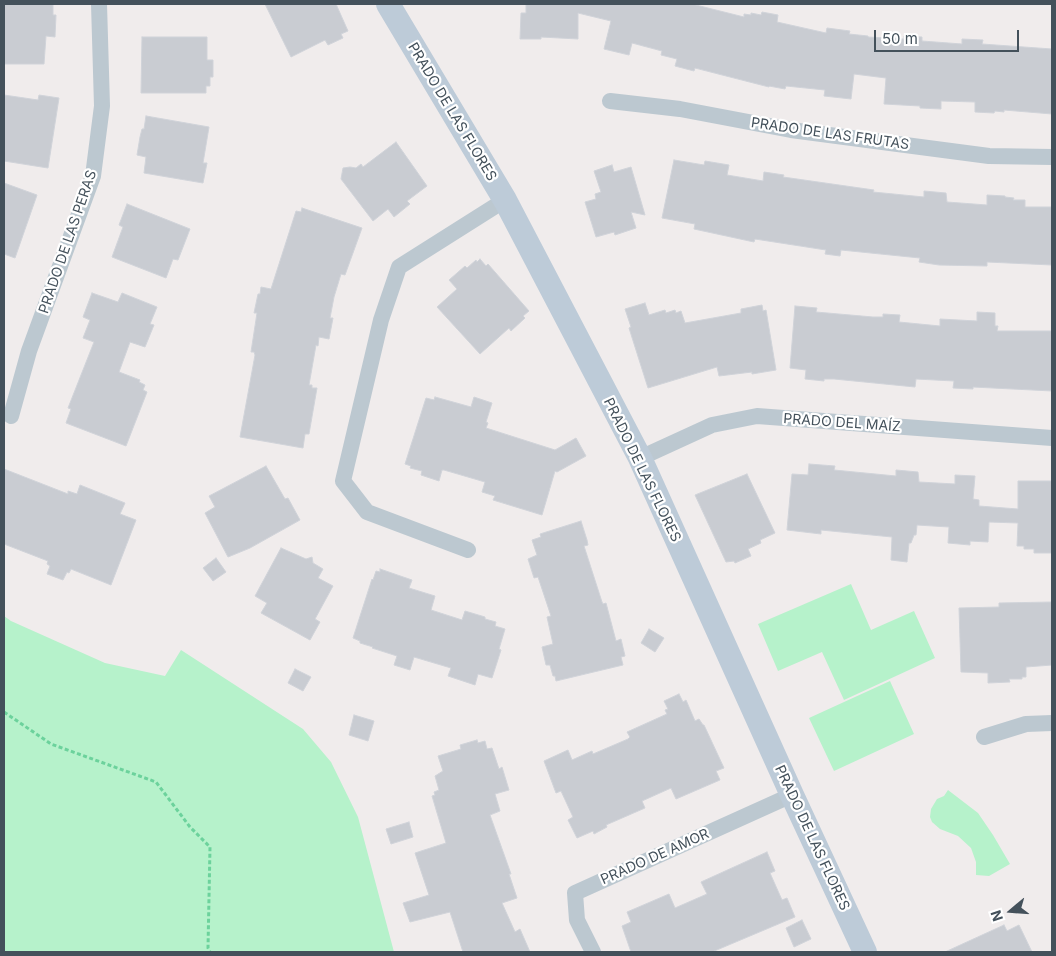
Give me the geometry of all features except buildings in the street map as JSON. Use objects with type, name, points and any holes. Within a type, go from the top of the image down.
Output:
[{"type":"street","name":"PRADO DE LAS PERAS","points":[[11,416],[29,351],[93,176],[102,106],[99,4]]},
{"type":"street","name":"PRADO DE LAS FLORES","points":[[388,4],[505,200],[640,458],[865,952]]},
{"type":"street","name":"PRADO DE LAS FRUTAS","points":[[610,101],[680,109],[791,130],[979,155],[1052,157]]},
{"type":"street","points":[[468,550],[367,512],[343,481],[381,320],[399,267],[505,200]]},
{"type":"street","name":"PRADO DEL MAÍZ","points":[[640,458],[712,425],[757,416],[1052,438]]},
{"type":"street","points":[[984,737],[1026,724],[1052,723]]},
{"type":"street","name":"PRADO DE AMOR","points":[[593,952],[577,920],[574,894],[792,795]]},
{"type":"path","points":[[4,712],[52,744],[156,782],[190,827],[210,847],[208,948],[210,952]]},
{"type":"path","points":[[4,718],[11,717]]},
{"type":"green space","points":[[851,584],[871,630],[914,611],[935,658],[844,700],[822,652],[778,671],[758,624]]},
{"type":"green space","points":[[4,616],[11,621],[105,663],[165,676],[181,650],[303,729],[331,762],[358,817],[394,952],[4,952]]},
{"type":"green space","points":[[890,681],[914,734],[834,771],[809,718]]},
{"type":"green space","points":[[948,790],[978,813],[1010,864],[989,876],[976,875],[976,862],[971,848],[958,836],[940,829],[932,822],[930,817],[931,809],[937,799],[944,796]]}]
